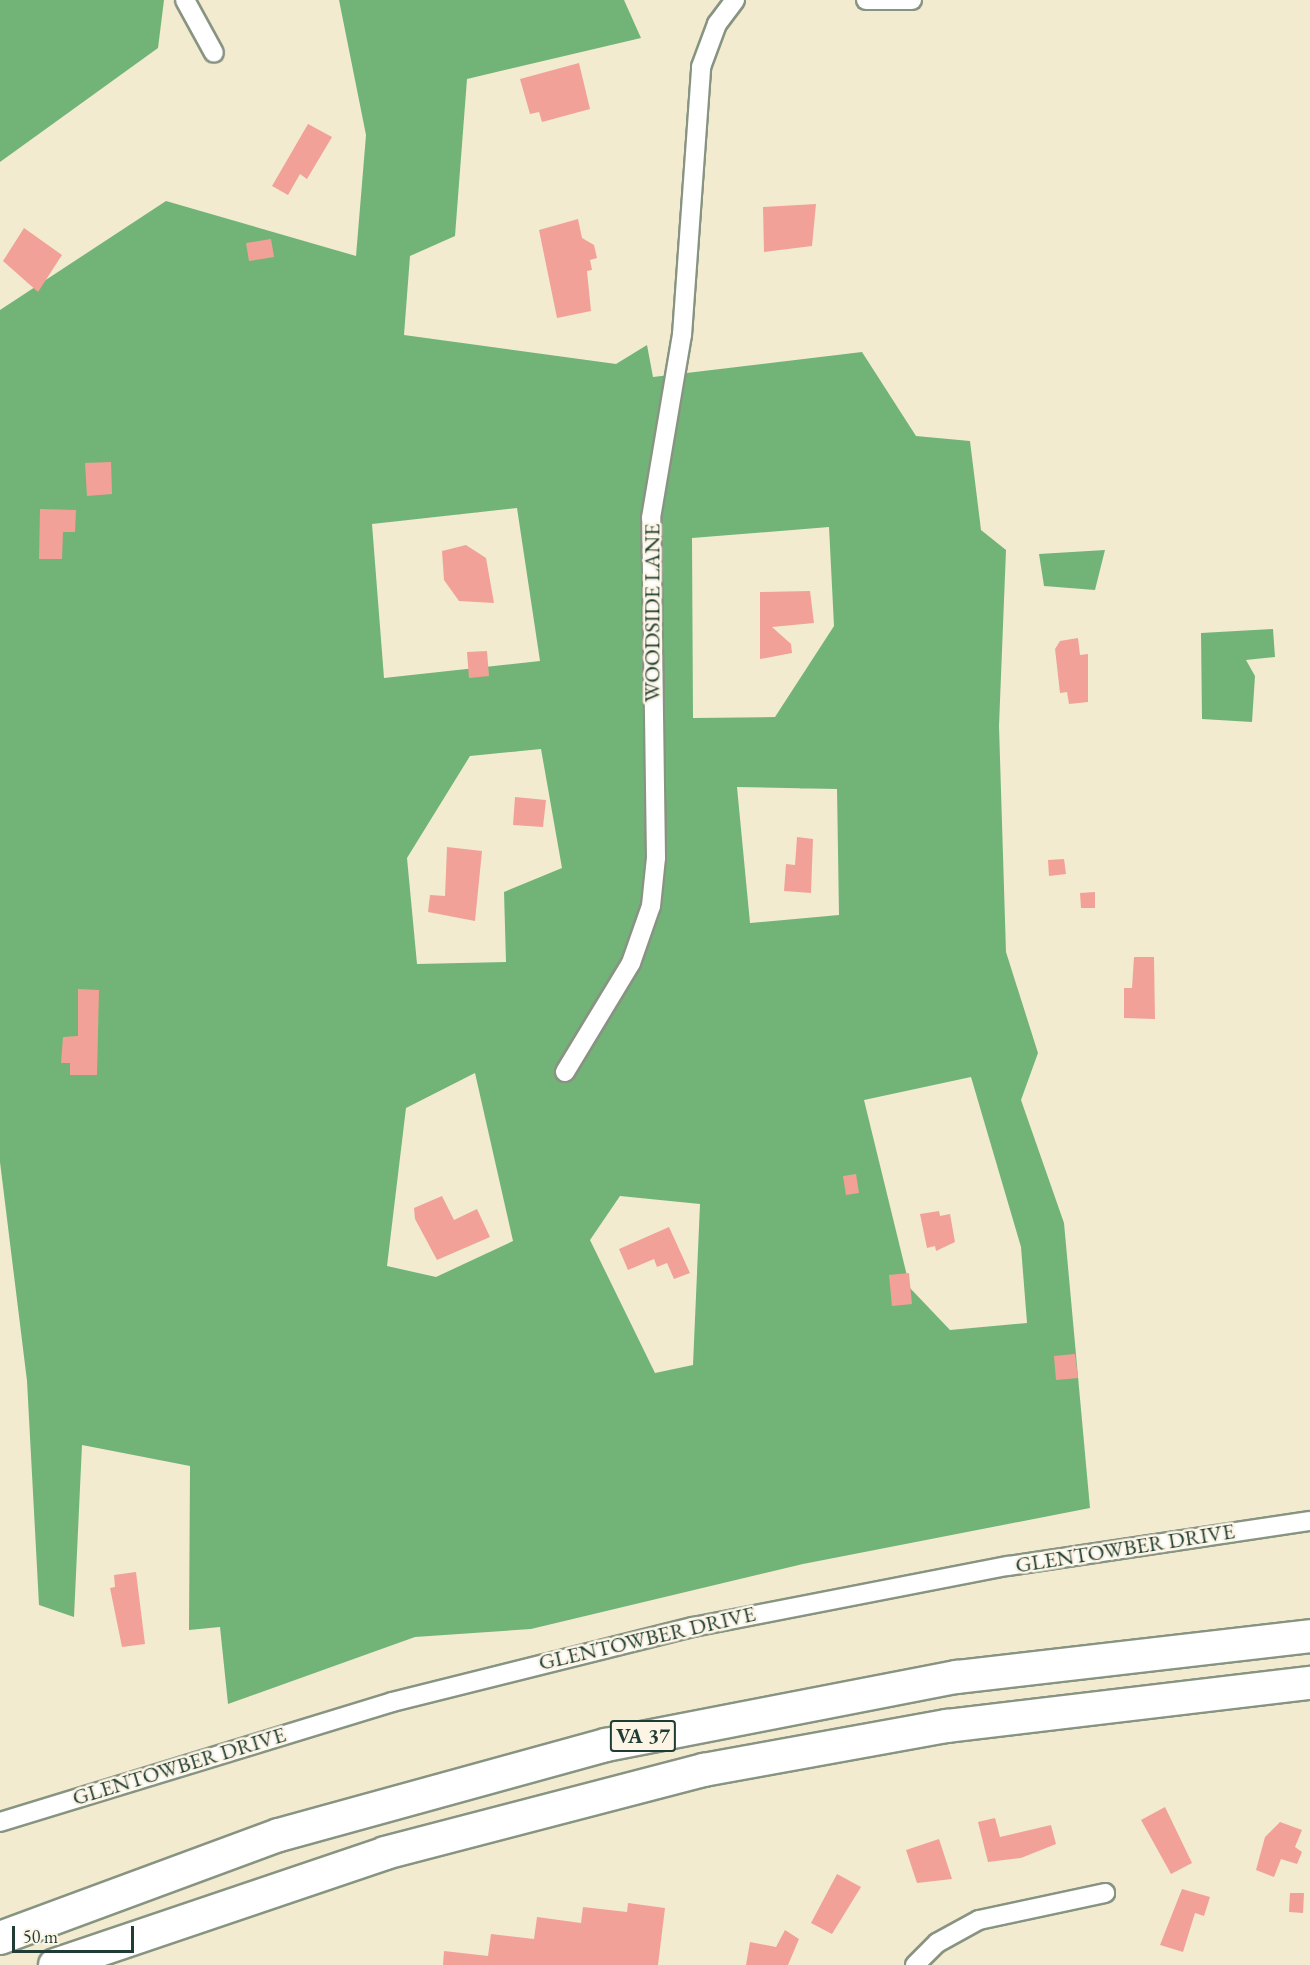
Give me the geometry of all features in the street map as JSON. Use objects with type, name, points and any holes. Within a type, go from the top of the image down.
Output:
[{"type":"highway","name":"VA 37","points":[[0,1938],[279,1835],[630,1740],[957,1677],[1310,1636]]},
{"type":"highway","name":"VA 37","points":[[55,1965],[311,1876],[618,1790],[805,1749],[1046,1712],[1310,1683]]},
{"type":"highway","points":[[80,1965],[311,1876]]},
{"type":"street","points":[[185,0],[214,52]]},
{"type":"street","name":"WOODSIDE LANE","points":[[565,1072],[631,963],[651,906],[656,858],[651,518],[682,335],[701,67],[717,24],[735,0]]},
{"type":"street","points":[[866,0],[912,0]]},
{"type":"street","name":"GLENTOWBER DRIVE","points":[[0,1822],[392,1702],[649,1637],[967,1573],[1310,1521]]},
{"type":"street","points":[[915,1965],[937,1943],[979,1920],[1105,1893]]},
{"type":"green space","points":[[0,0],[164,0],[158,48],[0,162]]},
{"type":"green space","points":[[339,0],[624,0],[641,38],[467,79],[455,236],[410,256],[404,335],[616,364],[647,345],[653,377],[862,352],[916,436],[970,441],[981,530],[1006,550],[999,726],[1006,952],[1038,1053],[1021,1100],[1064,1223],[1090,1508],[803,1564],[531,1629],[415,1637],[228,1704],[220,1627],[189,1630],[190,1466],[82,1445],[74,1617],[39,1605],[27,1381],[0,1162],[0,310],[166,201],[356,256],[366,135]],"holes":[[[517,508],[540,661],[384,678],[372,524]],[[829,527],[834,626],[775,717],[693,718],[692,538]],[[541,749],[562,868],[504,892],[506,962],[417,964],[407,858],[470,756]],[[737,787],[837,789],[839,915],[750,923]],[[475,1073],[513,1241],[436,1277],[387,1266],[406,1108]],[[971,1077],[1021,1247],[1027,1323],[950,1330],[910,1288],[864,1100]],[[620,1196],[700,1204],[693,1365],[655,1373],[590,1240]]]},
{"type":"green space","points":[[1105,550],[1095,590],[1044,586],[1039,554]]},
{"type":"green space","points":[[1273,629],[1275,657],[1246,660],[1255,676],[1252,722],[1202,719],[1201,633]]},
{"type":"building","points":[[579,63],[590,109],[542,122],[539,112],[530,114],[520,79]]},
{"type":"building","points":[[308,124],[332,137],[307,179],[300,174],[288,195],[272,186]]},
{"type":"building","points":[[816,204],[812,246],[764,252],[763,207]]},
{"type":"building","points":[[578,219],[582,238],[594,245],[597,258],[590,260],[592,270],[587,271],[591,311],[557,318],[539,230]]},
{"type":"building","points":[[24,228],[62,255],[38,292],[3,261]]},
{"type":"building","points":[[271,239],[274,257],[249,261],[246,243]]},
{"type":"building","points":[[111,462],[112,494],[87,496],[85,463]]},
{"type":"building","points":[[40,509],[76,510],[75,532],[63,532],[62,559],[39,559]]},
{"type":"building","points":[[466,545],[486,558],[494,603],[459,601],[444,580],[442,551]]},
{"type":"building","points":[[810,591],[814,623],[772,627],[791,644],[792,653],[760,659],[760,592]]},
{"type":"building","points":[[1078,638],[1080,655],[1088,654],[1088,702],[1069,704],[1067,692],[1060,693],[1055,649],[1060,641]]},
{"type":"building","points":[[487,651],[489,676],[469,678],[467,652]]},
{"type":"building","points":[[515,797],[546,800],[543,827],[513,825]]},
{"type":"building","points":[[797,837],[813,839],[811,893],[784,891],[786,864],[795,865]]},
{"type":"building","points":[[447,847],[482,851],[475,921],[428,912],[430,895],[445,896]]},
{"type":"building","points":[[1064,859],[1066,874],[1049,876],[1048,860]]},
{"type":"building","points":[[1095,892],[1095,908],[1081,908],[1080,893]]},
{"type":"building","points":[[1134,957],[1154,957],[1155,1019],[1124,1018],[1124,988],[1132,988]]},
{"type":"building","points":[[78,989],[99,990],[97,1075],[70,1075],[70,1063],[61,1063],[63,1037],[78,1036]]},
{"type":"building","points":[[856,1174],[859,1193],[846,1195],[843,1176]]},
{"type":"building","points":[[442,1196],[454,1220],[477,1209],[490,1237],[437,1260],[415,1219],[414,1208]]},
{"type":"building","points":[[939,1211],[940,1216],[950,1214],[955,1242],[936,1251],[935,1246],[927,1248],[920,1214]]},
{"type":"building","points":[[669,1227],[690,1273],[674,1279],[667,1263],[657,1267],[654,1259],[628,1270],[619,1249]]},
{"type":"building","points":[[909,1273],[912,1304],[892,1306],[889,1275]]},
{"type":"building","points":[[1075,1354],[1078,1378],[1056,1380],[1054,1356]]},
{"type":"building","points":[[136,1572],[145,1644],[122,1647],[110,1588],[115,1587],[114,1575]]},
{"type":"building","points":[[1165,1807],[1192,1863],[1171,1874],[1141,1820]]},
{"type":"building","points":[[995,1818],[1000,1837],[1051,1825],[1056,1844],[1021,1858],[988,1862],[978,1822]]},
{"type":"building","points":[[1280,1822],[1302,1830],[1295,1847],[1302,1852],[1297,1864],[1281,1859],[1274,1877],[1256,1870],[1265,1837]]},
{"type":"building","points":[[939,1839],[952,1879],[917,1883],[906,1850]]},
{"type":"building","points":[[837,1874],[861,1887],[832,1934],[811,1923]]},
{"type":"building","points":[[1182,1889],[1210,1897],[1204,1916],[1195,1913],[1183,1952],[1160,1945]]},
{"type":"building","points":[[1290,1893],[1304,1893],[1303,1913],[1289,1912]]},
{"type":"building","points":[[628,1903],[665,1908],[658,1965],[443,1965],[444,1951],[488,1956],[491,1934],[534,1939],[537,1917],[581,1923],[583,1907],[627,1912]]},
{"type":"building","points":[[785,1930],[799,1939],[788,1965],[746,1965],[750,1942],[776,1947]]}]
